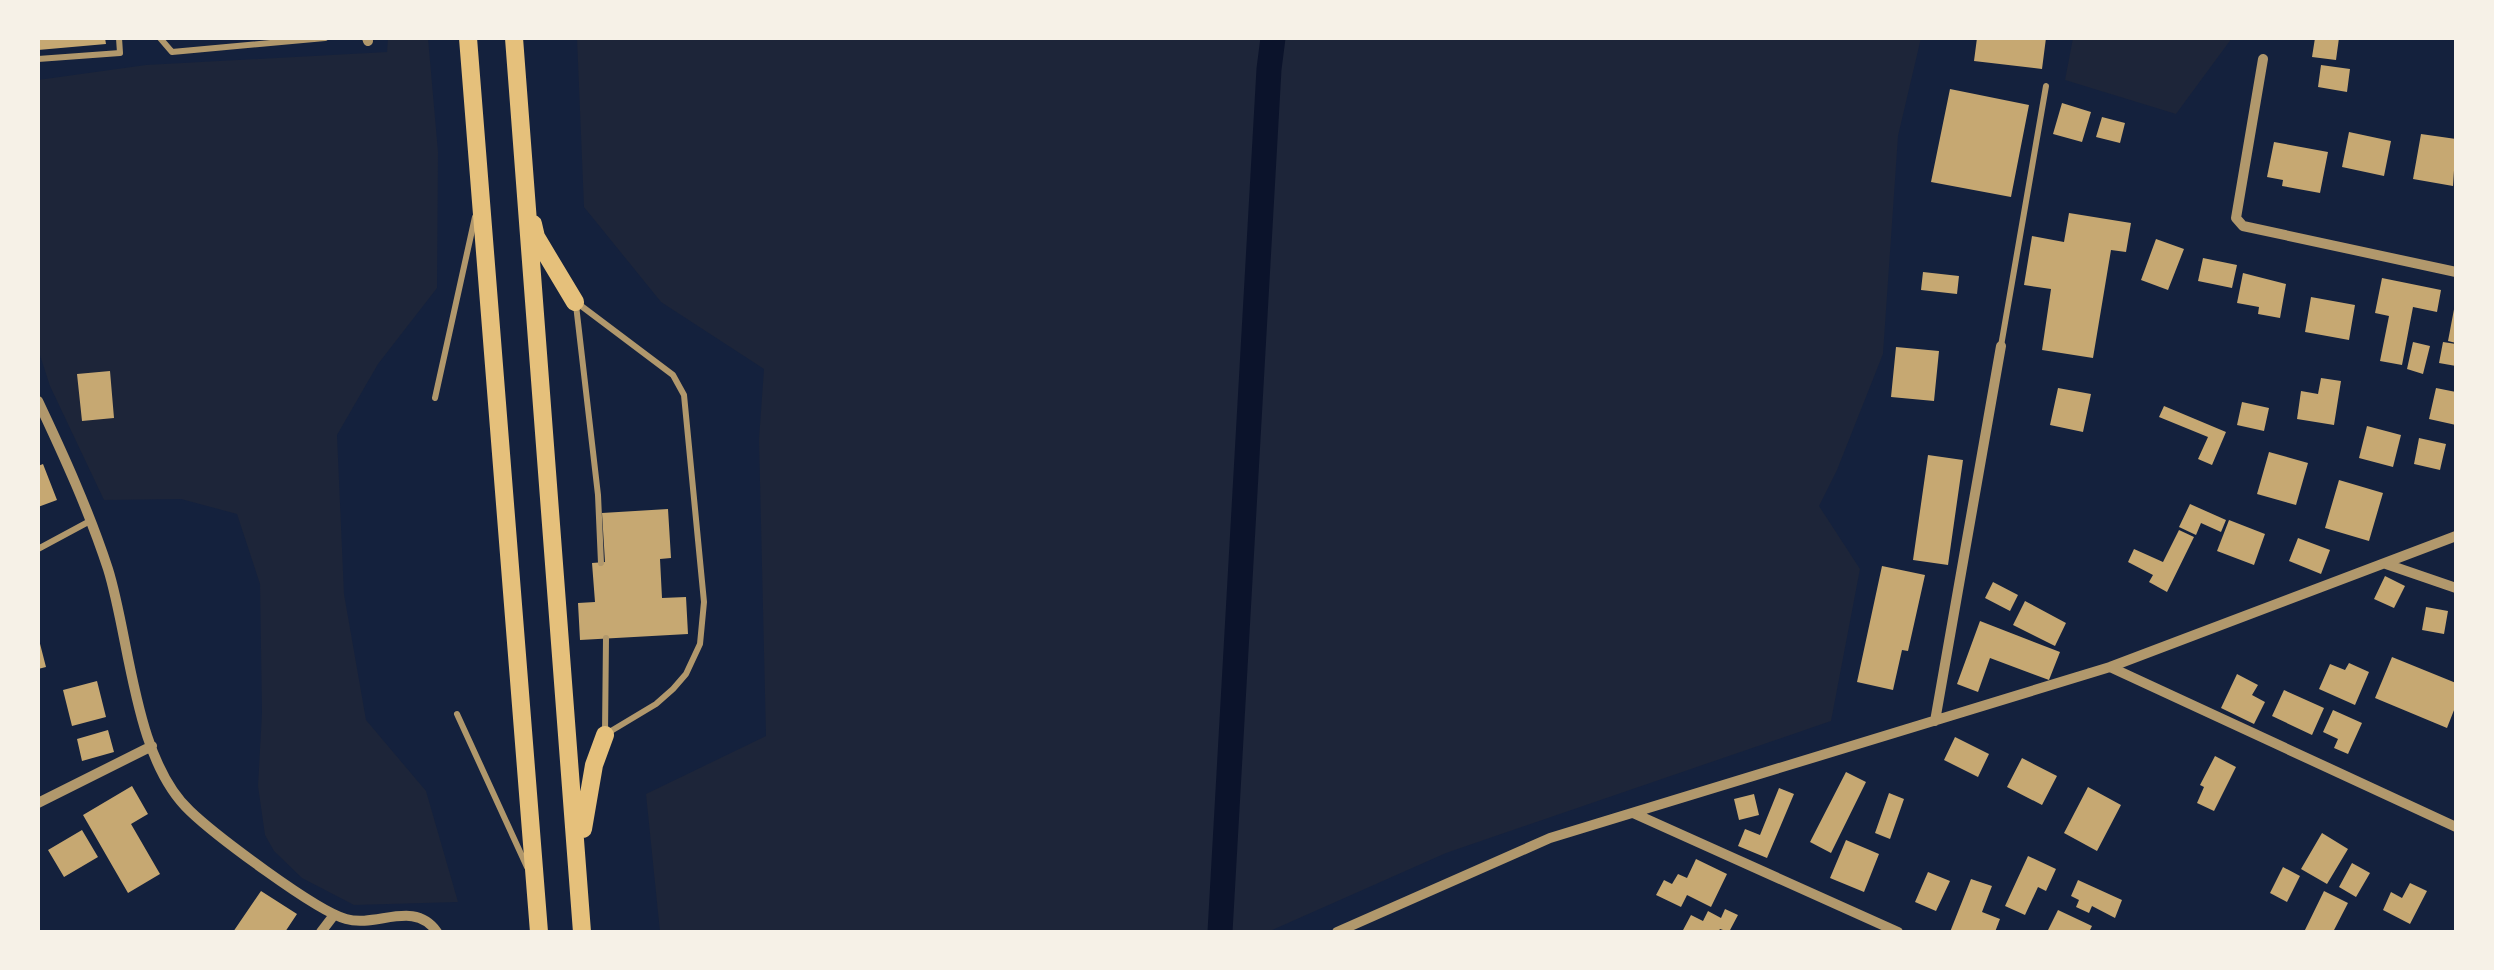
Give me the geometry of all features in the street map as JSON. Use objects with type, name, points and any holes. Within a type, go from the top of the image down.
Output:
[{"type":"main road","points":[[468,38],[539,932]]},
{"type":"main road","points":[[514,38],[582,932]]},
{"type":"main road","points":[[525,200],[536,238],[575,302]]},
{"type":"main road","points":[[578,884],[585,806],[605,734]]},
{"type":"street","points":[[2263,59],[2236,218],[2243,226],[2456,272]]},
{"type":"street","points":[[1935,720],[2000,346]]},
{"type":"street","points":[[38,401],[92,521],[110,574],[128,663],[152,746],[166,778],[186,808],[214,833],[334,915],[363,922],[406,914],[422,918],[437,932]]},
{"type":"street","points":[[1338,932],[1550,838],[2110,667],[2456,536]]},
{"type":"street","points":[[2385,564],[2456,588]]},
{"type":"street","points":[[2110,667],[2456,827]]},
{"type":"street","points":[[38,803],[152,746]]},
{"type":"street","points":[[1633,813],[1898,932]]},
{"type":"street","points":[[320,932],[334,915]]},
{"type":"lane","points":[[38,59],[120,53],[119,38]]},
{"type":"lane","points":[[160,38],[172,52],[325,38]]},
{"type":"lane","points":[[2000,346],[2046,86]]},
{"type":"lane","points":[[435,398],[480,196]]},
{"type":"lane","points":[[575,302],[598,495],[601,563]]},
{"type":"lane","points":[[575,302],[673,375],[684,395],[704,602],[700,644],[686,674],[656,704],[605,734]]},
{"type":"lane","points":[[38,549],[92,521]]},
{"type":"lane","points":[[605,734],[606,638]]},
{"type":"lane","points":[[456,714],[535,886]]},
{"type":"shaded area","points":[[388,38],[428,38],[438,152],[437,288],[378,364],[337,435],[344,594],[366,720],[426,791],[458,902],[354,905],[302,878],[274,851],[265,835],[258,786],[262,713],[260,584],[237,514],[181,499],[104,500],[50,386],[38,349],[38,80],[146,65],[387,52]]},
{"type":"shaded area","points":[[577,38],[1921,38],[1898,136],[1883,354],[1819,506],[1860,569],[1831,721],[1446,853],[1268,932],[660,932],[646,794],[766,736],[759,439],[764,369],[661,302],[584,207]]},
{"type":"shaded area","points":[[2073,38],[2232,38],[2176,114],[2065,80]]},
{"type":"building","points":[[38,38],[105,38],[106,44],[38,50]]},
{"type":"building","points":[[1977,38],[2046,38],[2042,69],[1974,61]]},
{"type":"building","points":[[2315,38],[2339,38],[2336,60],[2312,57]]},
{"type":"building","points":[[2321,65],[2350,69],[2347,92],[2318,87]]},
{"type":"building","points":[[1950,89],[2029,105],[2011,197],[1931,182]]},
{"type":"building","points":[[2062,103],[2091,112],[2082,142],[2053,134]]},
{"type":"building","points":[[2102,117],[2125,123],[2120,143],[2096,137]]},
{"type":"building","points":[[2349,132],[2391,141],[2384,176],[2342,167]]},
{"type":"building","points":[[2421,134],[2456,139],[2453,186],[2413,179]]},
{"type":"building","points":[[2274,142],[2328,152],[2320,193],[2282,186],[2283,180],[2267,177]]},
{"type":"building","points":[[2069,213],[2131,223],[2126,252],[2111,250],[2093,358],[2042,350],[2051,289],[2024,285],[2032,236],[2064,242]]},
{"type":"building","points":[[2156,239],[2184,249],[2168,290],[2141,280]]},
{"type":"building","points":[[2203,258],[2237,265],[2232,288],[2198,281]]},
{"type":"building","points":[[1923,272],[1959,276],[1957,294],[1921,290]]},
{"type":"building","points":[[2243,273],[2286,284],[2280,318],[2258,314],[2259,307],[2237,303]]},
{"type":"building","points":[[2382,278],[2441,290],[2437,312],[2413,307],[2402,365],[2380,361],[2389,316],[2375,313]]},
{"type":"building","points":[[2311,297],[2355,305],[2349,340],[2305,332]]},
{"type":"building","points":[[2456,305],[2456,343],[2448,341]]},
{"type":"building","points":[[2413,342],[2430,346],[2423,374],[2407,369]]},
{"type":"building","points":[[2443,342],[2456,344],[2456,366],[2439,363]]},
{"type":"building","points":[[1896,347],[1939,351],[1934,401],[1891,397]]},
{"type":"building","points":[[110,371],[114,418],[82,421],[77,374]]},
{"type":"building","points":[[2321,378],[2341,381],[2334,425],[2297,419],[2301,391],[2318,394]]},
{"type":"building","points":[[2058,388],[2091,394],[2083,432],[2050,425]]},
{"type":"building","points":[[2436,388],[2456,392],[2456,425],[2429,419]]},
{"type":"building","points":[[2242,402],[2269,408],[2264,431],[2237,425]]},
{"type":"building","points":[[2164,406],[2226,432],[2212,465],[2198,459],[2208,437],[2159,417]]},
{"type":"building","points":[[2367,426],[2401,435],[2393,467],[2359,458]]},
{"type":"building","points":[[2419,438],[2446,444],[2440,470],[2414,464]]},
{"type":"building","points":[[2269,452],[2308,463],[2296,505],[2257,494]]},
{"type":"building","points":[[1928,455],[1963,460],[1948,565],[1913,560]]},
{"type":"building","points":[[43,464],[57,500],[38,507],[38,466]]},
{"type":"building","points":[[2339,480],[2383,493],[2369,541],[2325,528]]},
{"type":"building","points":[[2190,504],[2226,520],[2221,532],[2201,523],[2196,535],[2179,527]]},
{"type":"building","points":[[668,509],[671,558],[660,559],[662,598],[686,597],[688,634],[580,640],[578,603],[595,602],[592,563],[605,562],[602,513]]},
{"type":"building","points":[[2229,520],[2265,534],[2254,565],[2217,551]]},
{"type":"building","points":[[2179,530],[2194,537],[2167,592],[2149,582],[2153,575],[2128,562],[2134,549],[2163,562]]},
{"type":"building","points":[[2298,538],[2330,550],[2321,574],[2289,561]]},
{"type":"building","points":[[1882,566],[1925,575],[1908,651],[1902,650],[1893,690],[1857,682]]},
{"type":"building","points":[[2385,576],[2405,586],[2394,608],[2374,599]]},
{"type":"building","points":[[1993,582],[2018,595],[2010,611],[1985,598]]},
{"type":"building","points":[[2025,601],[2066,623],[2055,646],[2013,625]]},
{"type":"building","points":[[2426,607],[2448,611],[2444,634],[2422,630]]},
{"type":"building","points":[[1980,621],[2060,652],[2049,680],[1990,658],[1978,692],[1957,684]]},
{"type":"building","points":[[38,636],[46,667],[38,669]]},
{"type":"building","points":[[2392,657],[2456,683],[2456,705],[2447,728],[2375,698]]},
{"type":"building","points":[[2349,663],[2369,672],[2355,705],[2319,689],[2330,664],[2345,670]]},
{"type":"building","points":[[2237,674],[2258,685],[2252,695],[2265,702],[2254,724],[2221,708]]},
{"type":"building","points":[[97,681],[106,717],[72,726],[63,690]]},
{"type":"building","points":[[2284,690],[2324,708],[2312,735],[2272,716]]},
{"type":"building","points":[[2333,710],[2362,723],[2348,754],[2334,748],[2338,739],[2323,732]]},
{"type":"building","points":[[108,730],[114,752],[82,761],[77,739]]},
{"type":"building","points":[[1955,737],[1989,754],[1978,777],[1944,760]]},
{"type":"building","points":[[2215,756],[2236,767],[2214,811],[2197,803],[2204,787],[2200,785]]},
{"type":"building","points":[[2022,758],[2057,776],[2042,805],[2007,787]]},
{"type":"building","points":[[1846,772],[1866,782],[1831,853],[1810,842]]},
{"type":"building","points":[[132,786],[148,814],[131,824],[160,874],[128,893],[83,815]]},
{"type":"building","points":[[2088,787],[2121,805],[2097,851],[2064,833]]},
{"type":"building","points":[[1779,788],[1794,794],[1767,858],[1738,846],[1745,829],[1760,835]]},
{"type":"building","points":[[1889,793],[1904,799],[1890,839],[1875,833]]},
{"type":"building","points":[[1754,794],[1759,815],[1739,820],[1734,799]]},
{"type":"building","points":[[82,830],[98,857],[64,877],[48,850]]},
{"type":"building","points":[[2322,833],[2348,849],[2327,884],[2301,869]]},
{"type":"building","points":[[1846,840],[1879,854],[1864,892],[1830,878]]},
{"type":"building","points":[[2028,856],[2056,869],[2046,891],[2038,887],[2025,915],[2005,906]]},
{"type":"building","points":[[1696,859],[1727,874],[1711,907],[1687,895],[1681,907],[1656,895],[1664,880],[1672,884],[1678,874],[1687,878]]},
{"type":"building","points":[[2352,863],[2370,873],[2356,897],[2339,887]]},
{"type":"building","points":[[2283,867],[2300,876],[2287,902],[2270,893]]},
{"type":"building","points":[[1928,872],[1950,881],[1936,911],[1915,902]]},
{"type":"building","points":[[1971,879],[1992,886],[1982,912],[2000,919],[1995,932],[1950,932]]},
{"type":"building","points":[[2078,880],[2122,900],[2115,918],[2092,906],[2089,913],[2076,907],[2079,900],[2071,896]]},
{"type":"building","points":[[2410,883],[2427,891],[2410,924],[2383,910],[2391,892],[2402,898]]},
{"type":"building","points":[[261,891],[297,914],[285,932],[233,932]]},
{"type":"building","points":[[2324,891],[2348,903],[2333,932],[2304,932]]},
{"type":"building","points":[[1725,909],[1738,915],[1729,932],[1682,932],[1691,915],[1703,921],[1708,911],[1721,918]]},
{"type":"building","points":[[2058,910],[2092,926],[2089,932],[2047,932]]},
{"type":"waterway","points":[[1220,932],[1273,38]]}]
